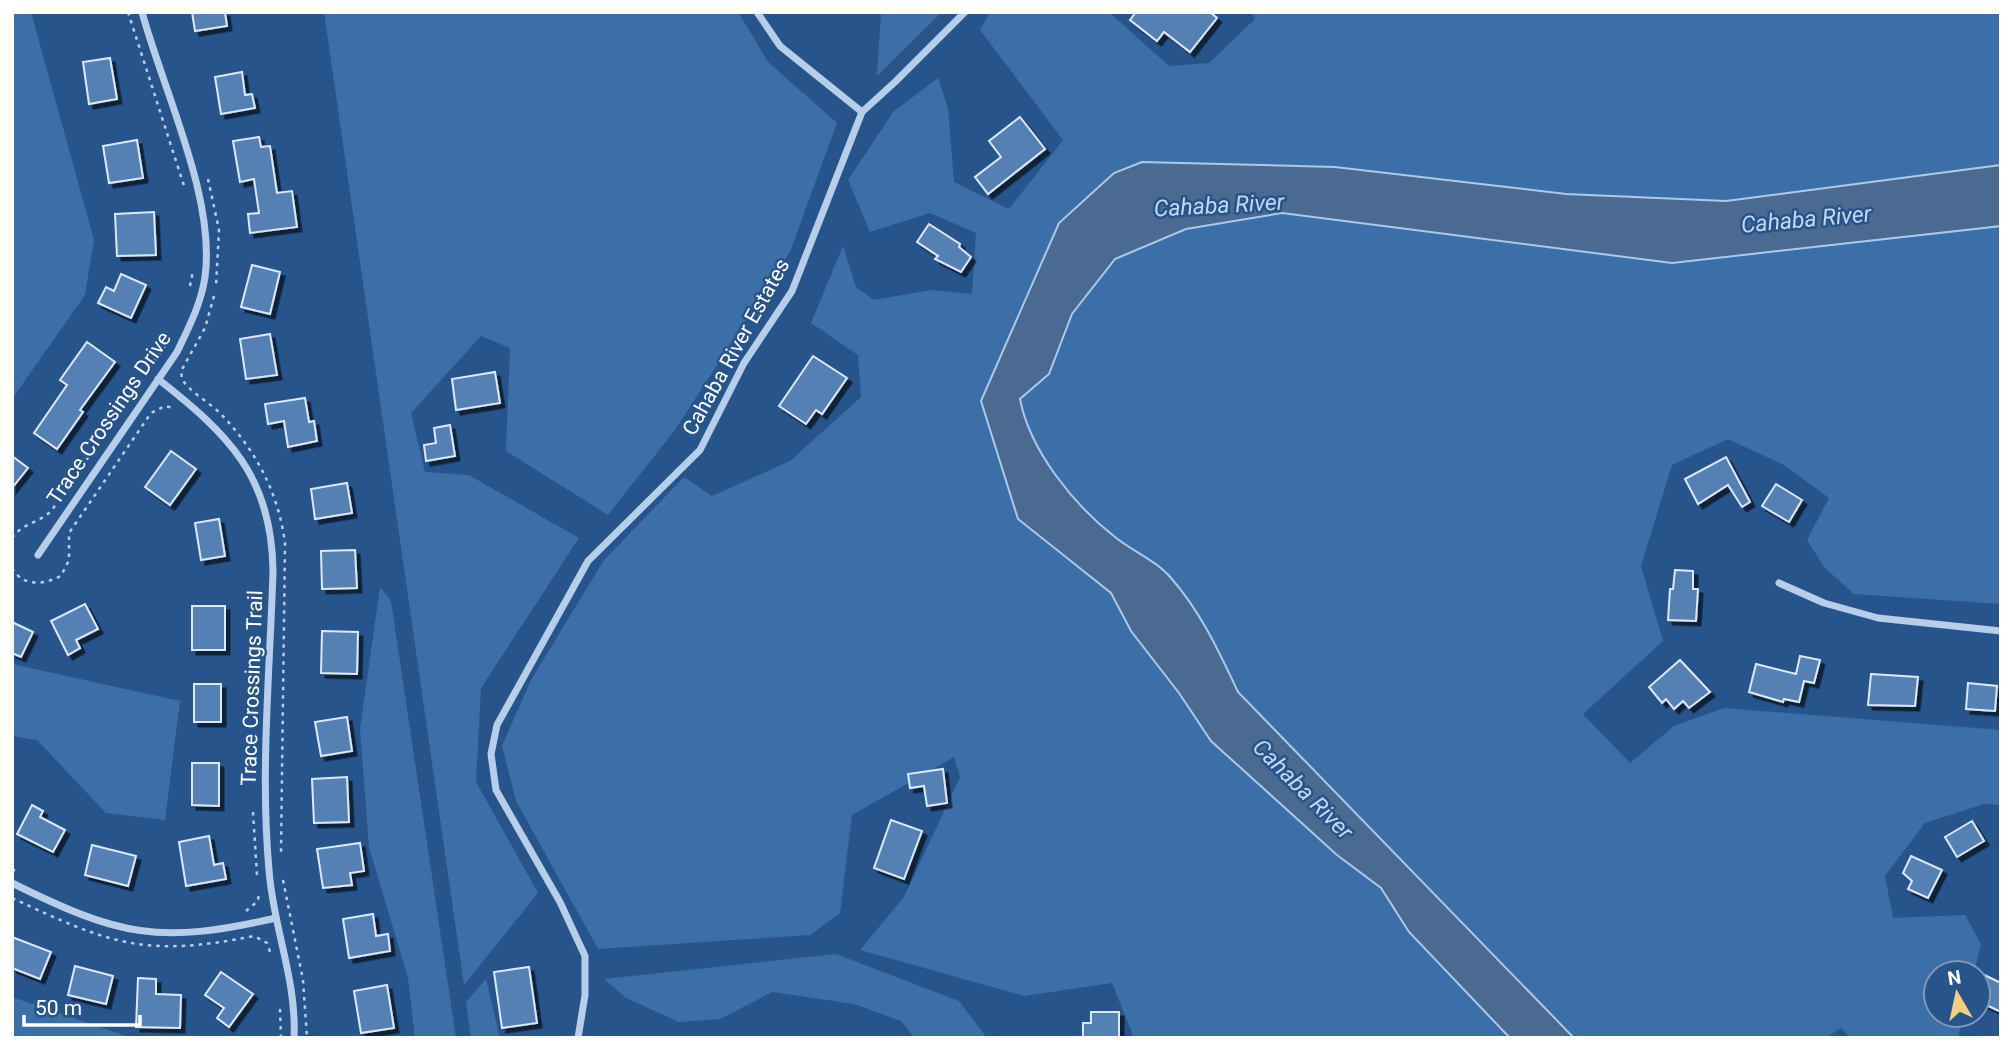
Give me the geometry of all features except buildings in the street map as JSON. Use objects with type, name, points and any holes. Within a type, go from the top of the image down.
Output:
[{"type":"street","name":"Trace Crossings Drive","points":[[38,555],[158,380],[193,320],[202,293],[207,247],[200,194],[142,12]]},
{"type":"street","points":[[757,12],[780,46],[862,111]]},
{"type":"street","name":"Cahaba River Estates","points":[[578,1038],[585,995],[585,956],[560,902],[496,790],[491,754],[497,725],[588,561],[700,450],[744,363],[792,291],[862,111],[965,12]]},
{"type":"street","name":"Trace Crossings Trail","points":[[158,380],[208,418],[226,438],[255,482],[270,529],[273,571],[267,843],[276,918],[292,990],[294,1038]]},
{"type":"street","points":[[1779,583],[1824,603],[1878,618],[2001,631]]},
{"type":"street","points":[[12,883],[94,920],[134,932],[193,934],[276,918]]},
{"type":"path","points":[[128,12],[189,201]]},
{"type":"path","points":[[206,172],[219,230],[218,278],[205,328],[181,371],[185,383],[230,423],[252,452],[274,493],[282,519],[286,564],[279,813],[281,861]]},
{"type":"path","points":[[189,295],[194,263]]},
{"type":"path","points":[[12,538],[20,528],[45,518],[52,510],[170,338]]},
{"type":"path","points":[[12,568],[29,582],[38,584],[61,576],[69,559],[69,533],[151,413],[165,405],[180,413]]},
{"type":"path","points":[[246,911],[258,901],[259,893],[253,806]]},
{"type":"path","points":[[12,869],[23,875]]},
{"type":"path","points":[[282,873],[305,993],[307,1038]]},
{"type":"path","points":[[12,898],[104,939],[138,946],[168,948],[262,937],[270,948],[273,960]]},
{"type":"path","points":[[280,1006],[281,1038]]},
{"type":"shaded area","points":[[12,12],[31,12],[94,240],[85,295],[12,399]]},
{"type":"shaded area","points":[[324,12],[738,12],[768,62],[837,123],[790,252],[675,430],[608,515],[506,451],[510,348],[481,336],[411,413],[425,472],[469,475],[579,538],[481,688],[476,782],[538,893],[464,985]]},
{"type":"shaded area","points":[[881,12],[942,12],[877,76]]},
{"type":"shaded area","points":[[990,12],[1109,12],[1169,66],[1209,63],[1255,19],[1251,12],[2001,12],[2001,165],[1726,201],[1114,173],[1059,223],[981,401],[1018,519],[1111,593],[1131,631],[1179,693],[1211,741],[1337,855],[1381,888],[1409,932],[1510,1038],[1134,1038],[1112,983],[1024,996],[860,950],[904,897],[960,777],[954,757],[852,815],[840,913],[810,935],[598,949],[516,801],[502,746],[531,680],[604,560],[684,477],[712,496],[790,461],[861,397],[858,355],[811,323],[843,246],[856,287],[874,300],[931,290],[972,294],[976,233],[930,213],[870,232],[848,180],[893,112],[938,78],[948,108],[954,182],[1009,209],[1063,140],[980,30]]},
{"type":"shaded area","points":[[1282,213],[1672,263],[2001,226],[2001,604],[1854,594],[1824,567],[1807,540],[1829,498],[1784,465],[1728,439],[1672,465],[1641,566],[1663,641],[1583,714],[1630,763],[1674,726],[1724,708],[2001,730],[2001,805],[1984,804],[1925,823],[1885,876],[1893,918],[1965,915],[1981,944],[1977,959],[1922,959],[1922,1029],[1960,1029],[1958,1038],[1851,1038],[1841,1028],[1825,1038],[1574,1038],[1238,692],[1200,618],[1182,591],[1159,566],[1099,524],[1056,476],[1034,439],[1020,399],[1049,374],[1072,314],[1115,259],[1186,229]]},
{"type":"shaded area","points":[[380,587],[391,601],[456,1038],[415,1038],[408,978],[369,847],[360,729]]},
{"type":"shaded area","points":[[12,664],[180,701],[165,820],[106,813],[37,740],[12,736]]},
{"type":"shaded area","points":[[836,954],[959,1001],[987,1038],[915,1038],[901,1021],[854,1004],[772,992],[720,1019],[679,1022],[626,998],[604,979]]},
{"type":"shaded area","points":[[486,979],[500,1038],[471,1038],[466,1002]]},
{"type":"shaded area","points":[[12,997],[132,1038],[12,1038]]},
{"type":"water","name":"Cahaba River","points":[[1142,162],[1335,167],[1566,194],[1726,201],[2001,165],[2001,226],[1672,263],[1282,213],[1186,229],[1115,259],[1072,314],[1049,374],[1020,399],[1033,438],[1056,475],[1100,524],[1159,566],[1182,591],[1200,618],[1238,692],[1574,1038],[1510,1038],[1409,932],[1381,888],[1337,855],[1211,741],[1179,693],[1131,631],[1111,593],[1018,519],[981,401],[1059,223],[1114,173]]}]
